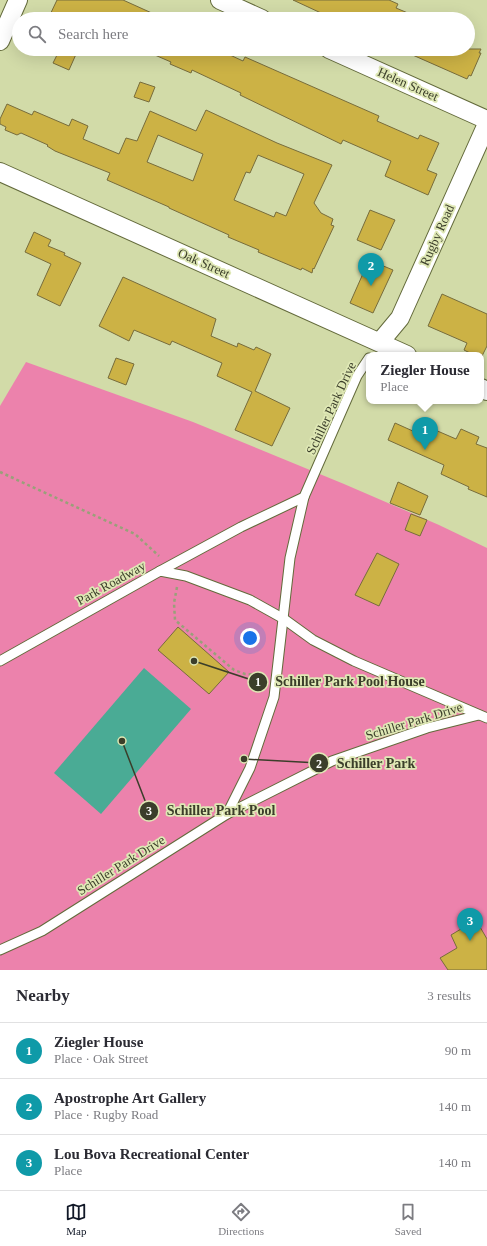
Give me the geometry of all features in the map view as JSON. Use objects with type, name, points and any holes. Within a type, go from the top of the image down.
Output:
[{"type":"street","points":[[13,12],[18,0]]},
{"type":"street","points":[[220,0],[247,12]]},
{"type":"street","points":[[0,41],[12,14]]},
{"type":"street","name":"Helen Street","points":[[345,56],[487,120]]},
{"type":"street","name":"Rugby Road","points":[[375,349],[400,318],[487,124]]},
{"type":"street","name":"Oak Street","points":[[0,172],[375,349],[391,352]]},
{"type":"lane","name":"Schiller Park Drive","points":[[304,497],[357,376],[366,362]]},
{"type":"lane","points":[[160,571],[241,527],[304,497]]},
{"type":"lane","points":[[227,814],[250,768],[274,697],[290,558],[304,497]]},
{"type":"lane","name":"Park Roadway","points":[[0,661],[160,571],[186,576],[250,600],[284,619],[313,640],[354,661],[483,717]]},
{"type":"lane","name":"Schiller Park Drive","points":[[0,950],[42,931],[227,814],[332,760],[427,728],[483,717]]},
{"type":"path","points":[[0,472],[135,534],[169,566]]},
{"type":"path","points":[[178,574],[174,603],[175,620],[234,670],[245,674],[276,676]]},
{"type":"shaded area","points":[[26,362],[193,422],[344,484],[439,525],[487,548],[487,970],[0,970],[0,406]]},
{"type":"water","points":[[144,668],[191,709],[101,814],[54,773]]},
{"type":"building","points":[[57,0],[123,0],[150,12],[51,12]]},
{"type":"building","points":[[293,0],[389,0],[398,4],[396,8],[405,12],[319,12]]},
{"type":"building","points":[[475,49],[481,49],[479,53],[481,53],[471,76],[469,75],[467,79],[415,56],[475,56]]},
{"type":"building","points":[[56,56],[75,56],[69,70],[53,63]]},
{"type":"building","points":[[157,56],[232,56],[243,61],[245,57],[379,116],[377,121],[418,139],[420,135],[439,143],[427,170],[437,174],[428,195],[385,176],[391,161],[343,140],[341,144],[240,95],[241,93],[192,70],[191,73],[170,64],[171,62]]},
{"type":"building","points":[[140,82],[155,87],[149,102],[134,97]]},
{"type":"building","points":[[7,104],[32,115],[34,111],[69,126],[72,119],[88,126],[83,139],[119,154],[126,138],[137,141],[150,111],[196,131],[206,110],[277,143],[332,165],[314,203],[321,213],[333,219],[331,225],[334,226],[314,269],[313,268],[312,273],[302,268],[301,270],[258,252],[259,250],[228,237],[229,235],[107,180],[110,173],[55,151],[47,146],[48,145],[21,133],[17,135],[5,130],[6,127],[0,124],[0,119]],"holes":[[[158,135],[203,154],[193,181],[147,162]],[[258,155],[304,174],[286,216],[276,212],[274,217],[234,200],[246,172],[250,173]]]},
{"type":"building","points":[[370,210],[395,220],[381,250],[357,240]]},
{"type":"building","points":[[34,232],[51,240],[48,246],[65,253],[64,255],[81,263],[60,306],[37,295],[51,264],[25,252]]},
{"type":"building","points":[[369,260],[393,270],[373,313],[350,303]]},
{"type":"building","points":[[123,277],[216,319],[211,336],[237,347],[238,343],[254,350],[256,347],[271,354],[255,391],[290,408],[272,446],[235,430],[252,392],[217,376],[222,363],[172,341],[170,345],[134,330],[129,341],[99,326]]},
{"type":"building","points":[[442,294],[487,314],[487,346],[484,352],[468,352],[464,350],[467,343],[428,326]]},
{"type":"building","points":[[116,358],[134,364],[126,385],[108,378]]},
{"type":"building","points":[[395,423],[415,432],[419,423],[456,439],[461,429],[479,437],[476,444],[487,448],[487,497],[468,489],[469,487],[441,474],[444,465],[388,440]]},
{"type":"building","points":[[398,482],[428,496],[420,515],[390,503]]},
{"type":"building","points":[[411,514],[427,520],[420,536],[405,530]]},
{"type":"building","points":[[377,553],[399,564],[379,606],[355,595]]},
{"type":"building","points":[[178,627],[229,672],[209,694],[158,650]]},
{"type":"building","points":[[476,920],[487,939],[487,970],[448,970],[440,958],[457,948],[451,935]]},
{"type":"place","name":"Apostrophe Art Gallery","points":[[371,286]]},
{"type":"place","name":"Ziegler House","points":[[425,450]]},
{"type":"place","name":"Schiller Park Pool House","points":[[194,661]]},
{"type":"place","name":"Schiller Park Pool","points":[[122,741]]},
{"type":"place","name":"Schiller Park","points":[[244,759]]},
{"type":"place","name":"Lou Bova Recreational Center","points":[[470,941]]}]
